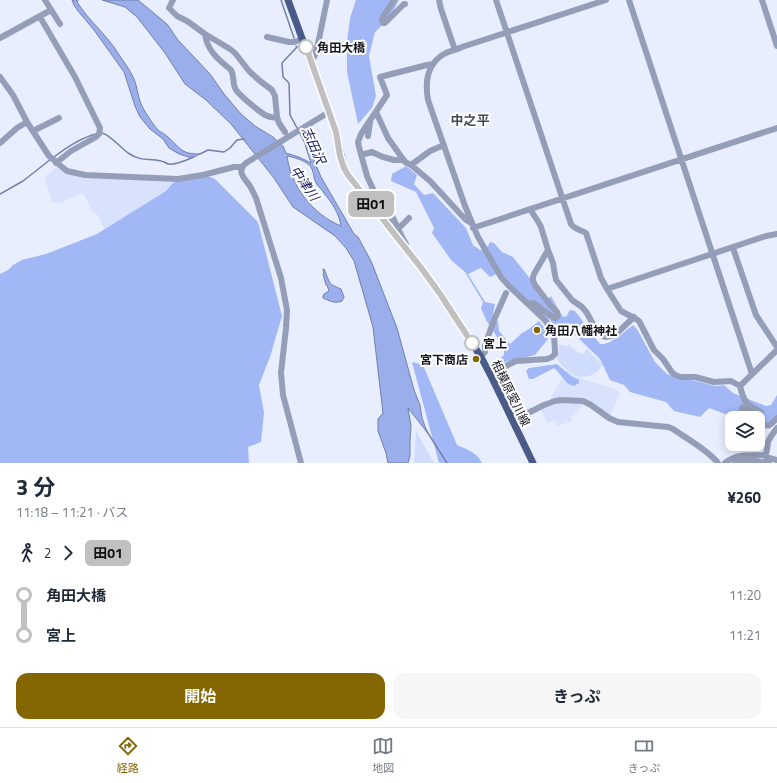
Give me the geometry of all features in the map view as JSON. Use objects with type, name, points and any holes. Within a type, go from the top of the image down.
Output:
[{"type":"main road","name":"相模原愛川線","points":[[288,0],[311,62],[326,114],[336,132],[340,156],[344,168],[422,269],[481,357],[532,463]]},
{"type":"street","points":[[45,0],[60,24]]},
{"type":"street","points":[[173,0],[169,8],[171,11],[230,49],[249,71],[272,90],[275,96],[277,118],[285,132]]},
{"type":"street","points":[[311,62],[315,55],[327,0]]},
{"type":"street","points":[[394,0],[383,17],[383,23],[385,23],[405,4]]},
{"type":"street","points":[[439,0],[455,50]]},
{"type":"street","points":[[496,0],[572,226],[586,233],[601,278],[621,311],[639,321],[654,350],[675,375],[681,377],[695,377],[714,382],[731,380],[740,386],[745,402],[759,411]]},
{"type":"street","points":[[492,378],[511,362],[547,359],[552,357],[555,354],[555,345],[551,329],[545,320],[510,287],[497,272],[472,226],[428,100],[426,90],[427,78],[435,61],[444,54],[606,0]]},
{"type":"street","points":[[629,0],[752,374]]},
{"type":"street","points":[[762,0],[774,27],[777,46]]},
{"type":"street","points":[[0,38],[51,10]]},
{"type":"street","points":[[40,17],[75,77],[100,128],[99,134],[96,137],[71,151],[56,163]]},
{"type":"street","points":[[205,34],[210,50],[233,73],[236,90],[266,115],[277,118]]},
{"type":"street","points":[[267,37],[289,42],[303,39]]},
{"type":"street","points":[[387,225],[390,221],[382,210],[367,176],[359,147],[359,138],[364,128],[370,122],[387,95],[380,77],[433,64]]},
{"type":"street","points":[[0,77],[13,95],[27,122],[49,156],[56,163],[67,170],[85,175],[178,179],[203,175],[234,166],[244,165],[326,114]]},
{"type":"street","points":[[376,112],[388,138],[404,160],[430,181],[472,226]]},
{"type":"street","points":[[33,131],[56,118]]},
{"type":"street","points":[[0,143],[17,128],[27,122]]},
{"type":"street","points":[[368,136],[370,122]]},
{"type":"street","points":[[472,226],[562,199],[777,128]]},
{"type":"street","points":[[411,166],[430,151],[444,145]]},
{"type":"street","points":[[361,155],[372,152],[394,160],[404,160]]},
{"type":"street","points":[[244,165],[241,169],[243,176],[256,198],[281,278],[284,293],[287,310],[281,373],[282,387],[301,463]]},
{"type":"street","points":[[388,208],[406,244],[404,247]]},
{"type":"street","points":[[530,209],[539,223],[553,263],[556,280],[572,300],[587,313],[597,332],[605,337],[615,335],[634,317]]},
{"type":"street","points":[[398,229],[409,218]]},
{"type":"street","points":[[607,289],[777,234]]},
{"type":"street","points":[[733,248],[756,315],[777,347]]},
{"type":"street","points":[[530,306],[532,303],[555,318],[558,316],[557,312],[534,285],[532,278],[548,250]]},
{"type":"street","points":[[481,357],[485,352],[485,345],[506,293]]},
{"type":"street","points":[[740,386],[777,350]]},
{"type":"street","points":[[510,416],[530,412],[555,401],[583,401],[591,404],[609,418],[618,422],[668,427],[673,429],[713,457],[718,463]]},
{"type":"street","points":[[743,411],[742,408],[744,407],[752,411]]},
{"type":"street","points":[[765,425],[771,425],[777,418]]},
{"type":"street","points":[[765,455],[768,443],[777,428]]},
{"type":"street","points":[[724,463],[741,455],[765,455],[766,457],[777,460]]},
{"type":"street","points":[[730,463],[738,460],[769,463]]},
{"type":"shaded area","points":[[72,0],[78,0],[77,2],[82,9],[113,46],[128,68],[135,81],[142,105],[157,129],[186,152],[200,154],[192,158],[179,154],[169,148],[163,139],[150,129],[140,117],[124,72],[94,30],[78,11]]},
{"type":"shaded area","points":[[102,0],[138,0],[167,24],[178,40],[210,74],[241,114],[255,126],[273,137],[283,146],[286,153],[311,163],[303,138],[321,177],[371,261],[397,328],[427,432],[408,408],[411,426],[410,456],[408,463],[388,463],[378,431],[378,419],[383,413],[373,327],[354,261],[346,248],[335,236],[293,207],[274,178],[231,124],[206,100],[185,84],[165,53],[137,17],[125,7]],"holes":[[[287,156],[301,160],[310,166],[316,183],[335,208],[341,226],[321,214],[305,198],[293,178]]]},
{"type":"shaded area","points":[[356,0],[399,0],[389,19],[375,32],[369,56],[376,96],[372,108],[358,124],[347,72],[347,42],[350,18]]},
{"type":"shaded area","points":[[406,166],[417,175],[414,184],[424,195],[433,193],[466,228],[473,245],[480,250],[488,246],[490,242],[494,243],[502,252],[513,257],[547,300],[551,296],[562,316],[566,317],[570,310],[575,311],[600,344],[608,343],[633,325],[637,329],[655,362],[667,374],[716,386],[724,385],[733,393],[766,406],[771,405],[777,395],[777,420],[765,428],[765,411],[725,411],[725,414],[709,408],[700,417],[674,411],[666,402],[630,392],[624,385],[610,380],[600,359],[565,325],[559,328],[536,308],[501,272],[490,277],[481,268],[468,274],[485,302],[495,304],[492,318],[498,321],[499,331],[510,344],[539,321],[546,330],[548,339],[535,355],[497,364],[496,362],[504,355],[504,348],[486,320],[481,308],[483,302],[465,272],[451,260],[432,233],[434,228],[416,192],[391,181],[392,174]]},
{"type":"shaded area","points":[[57,167],[64,171],[188,180],[107,236],[97,214],[93,213],[83,193],[62,203],[52,203],[45,179],[47,175]]},
{"type":"shaded area","points":[[207,176],[216,180],[258,222],[282,316],[270,357],[259,385],[264,413],[261,442],[248,447],[249,463],[0,463],[0,274],[22,260],[46,254],[97,234],[166,191],[172,184],[180,179]]},
{"type":"shaded area","points":[[323,269],[330,283],[341,289],[344,297],[342,301],[335,302],[323,298],[324,294],[329,291],[323,274]]},
{"type":"shaded area","points":[[559,344],[566,346],[569,345],[582,355],[587,349],[602,364],[601,367],[596,373],[586,377],[580,377],[573,374],[559,362],[557,358]]},
{"type":"shaded area","points":[[412,362],[423,365],[457,445],[475,454],[482,463],[439,463]]},
{"type":"shaded area","points":[[557,364],[571,376],[579,380],[579,383],[574,386],[568,384],[554,368],[533,379],[529,379],[526,371],[529,368]]},
{"type":"shaded area","points":[[567,370],[580,378],[617,390],[619,393],[610,417],[588,401],[549,401]]},
{"type":"shaded area","points":[[556,402],[585,403],[571,417],[572,421],[557,426],[556,420],[547,423],[540,408]]},
{"type":"shaded area","points":[[416,431],[434,463],[414,463]]},
{"type":"waterway","name":"志田沢","points":[[281,0],[294,38]]},
{"type":"waterway","name":"志田沢","points":[[296,46],[297,47],[282,63],[283,77],[289,83],[290,115],[297,128]]},
{"type":"waterway","name":"志田沢","points":[[299,132],[307,146]]},
{"type":"waterway","points":[[102,133],[111,138],[128,153],[141,159],[162,161],[171,164],[188,160],[193,157]]},
{"type":"waterway","points":[[54,157],[74,143],[96,134]]},
{"type":"waterway","points":[[200,154],[208,150],[224,152],[237,140],[244,139]]},
{"type":"waterway","points":[[0,194],[23,181],[51,159]]},
{"type":"waterway","points":[[426,430],[447,463]]},
{"type":"bus line","name":"田01","points":[[306,47],[336,132],[340,156],[344,168],[422,269],[472,343]]},
{"type":"place","name":"角田大橋","points":[[306,47]]},
{"type":"place","name":"角田八幡神社","points":[[537,330]]},
{"type":"place","name":"宮上","points":[[472,343]]},
{"type":"place","name":"宮下商店","points":[[476,359]]},
{"type":"district","name":"中之平","points":[[470,120]]},
{"type":"water label","name":"中津川","points":[[305,183]]}]
